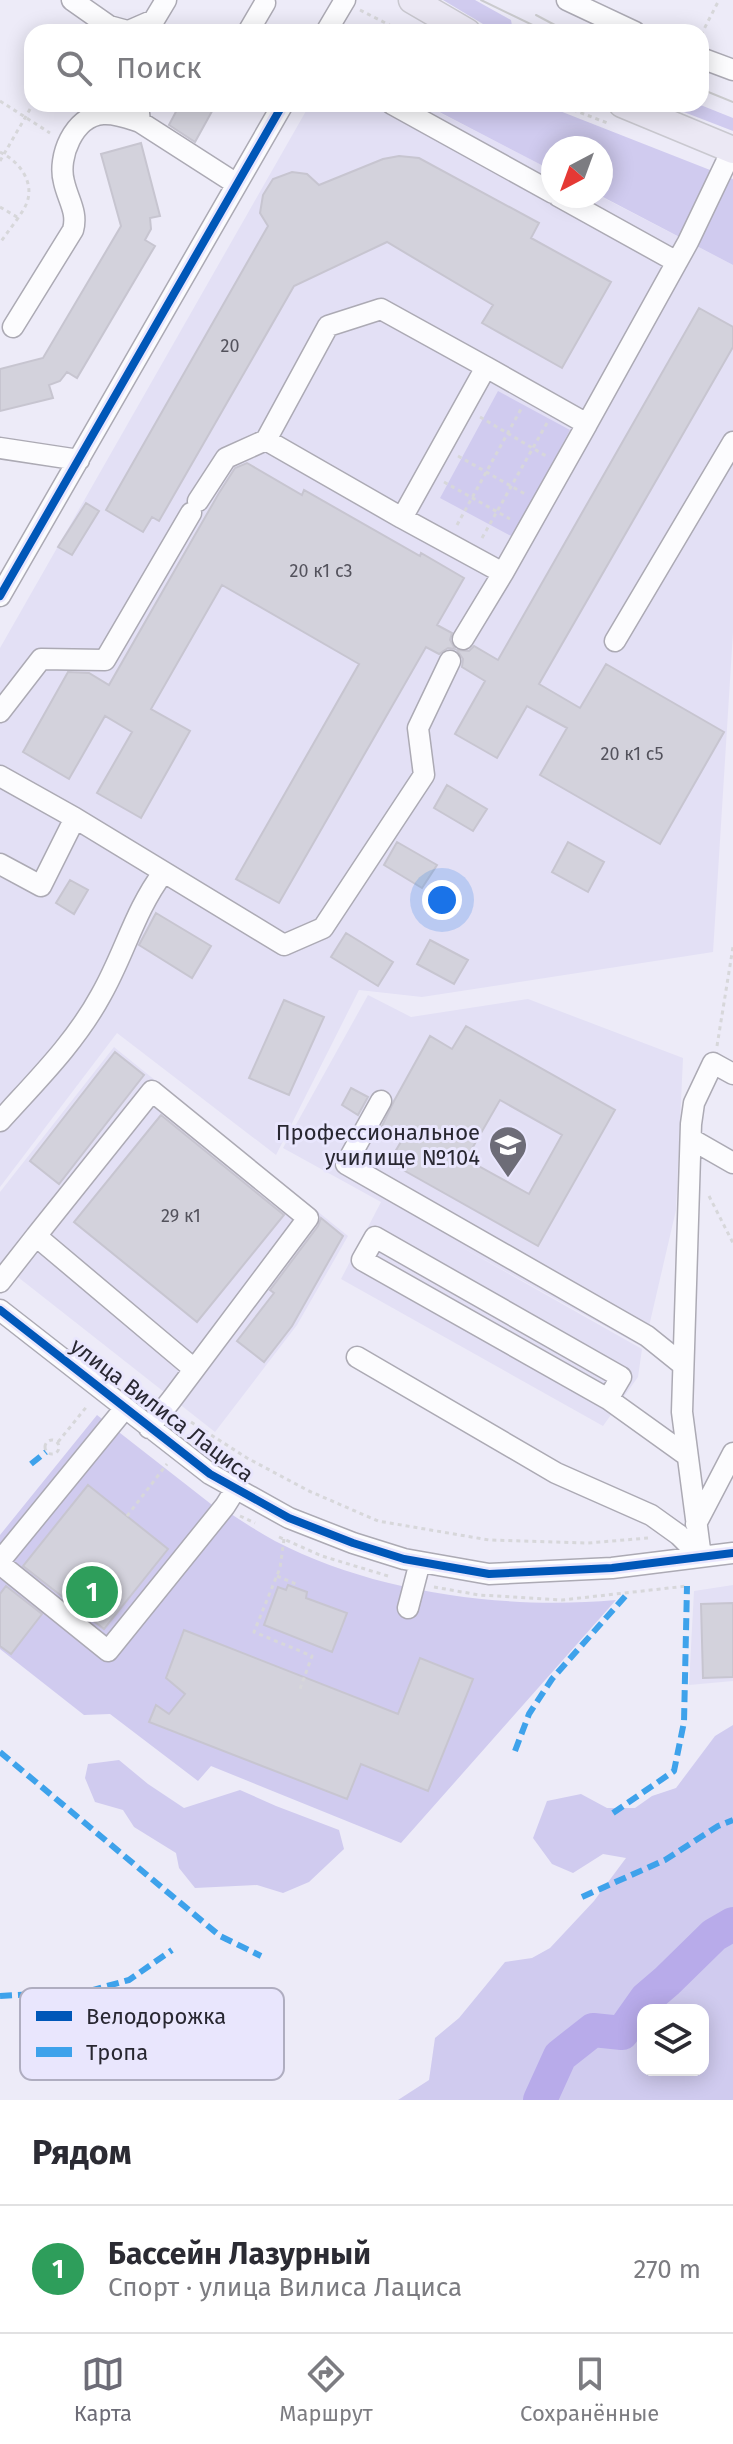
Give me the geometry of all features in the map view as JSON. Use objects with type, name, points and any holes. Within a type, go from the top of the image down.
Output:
[{"type":"main road","points":[[412,0],[453,24]]},
{"type":"main road","points":[[641,112],[733,150]]},
{"type":"street","points":[[72,0],[106,24]]},
{"type":"street","points":[[146,24],[154,20],[166,0]]},
{"type":"street","points":[[567,0],[618,24]]},
{"type":"street","points":[[331,24],[345,1]]},
{"type":"street","points":[[253,24],[265,3]]},
{"type":"street","points":[[709,61],[733,70]]},
{"type":"street","points":[[0,596],[278,112]]},
{"type":"street","points":[[406,112],[541,187]]},
{"type":"street","points":[[13,327],[73,230],[75,212],[63,181],[62,162],[67,144],[84,121],[99,114],[139,113],[235,183]]},
{"type":"street","points":[[463,639],[677,262],[733,150]]},
{"type":"street","points":[[579,208],[677,262]]},
{"type":"street","points":[[0,712],[41,659],[105,660],[226,458],[266,440],[328,326],[381,309],[587,424]]},
{"type":"street","points":[[402,518],[486,367]]},
{"type":"street","points":[[266,440],[503,573]]},
{"type":"street","points":[[615,641],[733,442]]},
{"type":"street","points":[[0,448],[79,460]]},
{"type":"street","points":[[0,776],[284,945],[323,928],[424,775],[418,728],[450,661]]},
{"type":"street","points":[[0,864],[41,886],[75,818]]},
{"type":"street","points":[[0,1121],[71,1043],[102,994],[147,894],[163,873]]},
{"type":"street","points":[[701,1557],[682,1412],[691,1139],[694,1103],[713,1063],[733,1074]]},
{"type":"street","points":[[0,1282],[152,1091],[308,1218],[149,1428]]},
{"type":"street","points":[[381,1101],[346,1164],[647,1336],[683,1365]]},
{"type":"street","points":[[691,1139],[733,1163]]},
{"type":"street","points":[[36,1236],[194,1369]]},
{"type":"street","points":[[608,1399],[621,1377],[375,1237],[362,1260],[608,1399],[686,1455]]},
{"type":"street","name":"улица Вилиса Лациса","points":[[0,1310],[149,1428],[235,1490],[289,1518],[353,1543],[420,1562],[489,1574],[570,1571],[733,1553]]},
{"type":"street","points":[[357,1357],[556,1473],[651,1515],[679,1535],[701,1557]]},
{"type":"street","points":[[125,1408],[0,1563],[108,1651],[235,1490]]},
{"type":"street","points":[[696,1524],[733,1453]]},
{"type":"street","points":[[408,1608],[420,1562]]},
{"type":"path","points":[[707,24],[719,0]]},
{"type":"path","points":[[345,1],[383,24]]},
{"type":"path","points":[[0,101],[67,144]]},
{"type":"path","points":[[0,161],[28,112]]},
{"type":"path","points":[[0,243],[28,199],[27,181],[21,169],[2,153]]},
{"type":"path","points":[[0,207],[17,217]]},
{"type":"path","points":[[448,542],[530,392]]},
{"type":"path","points":[[463,407],[563,466]]},
{"type":"path","points":[[472,556],[556,407]]},
{"type":"path","points":[[442,447],[542,504]]},
{"type":"path","points":[[427,472],[528,529]]},
{"type":"path","points":[[713,1063],[733,947]]},
{"type":"path","points":[[690,1160],[733,1243]]},
{"type":"path","points":[[58,1442],[88,1404]]},
{"type":"path","points":[[191,1422],[247,1458],[309,1491],[378,1521],[489,1540],[588,1543],[655,1537],[663,1589]]},
{"type":"path","points":[[127,1516],[167,1464]]},
{"type":"path","points":[[284,1539],[277,1576],[254,1632],[312,1656],[300,1689]]},
{"type":"path","points":[[277,1576],[296,1584],[295,1587]]},
{"type":"shaded area","points":[[443,0],[475,0],[511,20],[512,24],[483,24]]},
{"type":"shaded area","points":[[709,108],[733,118],[733,131],[684,112],[709,112]]},
{"type":"shaded area","points":[[305,112],[439,112],[541,165],[541,208],[613,208],[613,203],[733,265],[733,632],[713,952],[422,997],[359,990],[276,1155],[117,1033],[0,1187],[0,648]]},
{"type":"shaded area","points":[[439,112],[562,112],[733,179],[733,265],[613,202],[613,136],[541,136],[541,165]]},
{"type":"shaded area","points":[[498,391],[570,430],[513,537],[440,498]]},
{"type":"shaded area","name":"Профессиональное училище №104","points":[[368,995],[411,1017],[528,999],[683,1058],[676,1210],[644,1348],[451,1241],[642,1349],[638,1377],[603,1426],[341,1279],[381,1202],[283,1148]]},
{"type":"shaded area","points":[[114,1047],[348,1236],[297,1325],[215,1432],[0,1263],[0,1192]]},
{"type":"shaded area","points":[[97,1415],[225,1515],[228,1512],[275,1541],[355,1574],[441,1594],[486,1599],[530,1602],[616,1600],[401,1843],[211,1766],[198,1781],[110,1714],[84,1715],[0,1649],[0,1535]]},
{"type":"shaded area","points":[[733,1585],[733,1681],[689,1685],[694,1591]]},
{"type":"shaded area","points":[[733,1725],[733,2100],[398,2100],[429,2080],[435,2038],[459,2018],[505,1962],[532,1958],[550,1948],[594,1901],[626,1858],[603,1854],[573,1873],[552,1864],[533,1838],[547,1801],[581,1794],[607,1808],[635,1808],[652,1796],[676,1788],[715,1736]]},
{"type":"shaded area","points":[[119,1760],[184,1808],[240,1790],[339,1830],[344,1849],[309,1882],[283,1893],[257,1885],[195,1888],[179,1868],[176,1853],[134,1827],[123,1810],[95,1802],[85,1778],[88,1764]]},
{"type":"building","points":[[176,112],[212,112],[195,142],[169,125]]},
{"type":"building","points":[[141,143],[160,216],[150,218],[151,229],[145,240],[155,246],[77,378],[67,372],[60,381],[49,385],[53,398],[0,411],[0,369],[43,358],[121,226],[101,154]]},
{"type":"building","points":[[399,156],[419,158],[539,223],[531,238],[611,282],[562,368],[482,323],[493,305],[387,242],[294,286],[159,521],[152,517],[143,532],[106,510],[268,226],[260,213],[263,195],[273,179],[292,172],[307,174],[319,185],[383,159]]},
{"type":"building","points":[[699,308],[733,327],[733,347],[539,684],[580,708],[606,664],[724,732],[660,844],[540,775],[567,728],[527,706],[497,758],[455,734],[485,681],[462,667],[463,659],[457,650],[469,651],[474,646],[498,660]]},
{"type":"building","points":[[247,463],[302,495],[304,490],[464,578],[437,625],[452,633],[450,640],[455,649],[448,648],[439,654],[426,647],[279,903],[236,879],[359,664],[222,585],[151,709],[190,731],[141,818],[97,793],[132,732],[105,716],[69,779],[23,752],[68,672],[89,673],[109,685],[219,493],[235,468]]},
{"type":"building","points":[[86,503],[99,511],[72,555],[58,547]]},
{"type":"building","points":[[447,785],[487,809],[473,831],[434,808]]},
{"type":"building","points":[[397,842],[437,865],[422,888],[384,865]]},
{"type":"building","points":[[568,842],[604,862],[588,892],[552,872]]},
{"type":"building","points":[[70,880],[88,890],[74,914],[56,903]]},
{"type":"building","points":[[156,913],[211,946],[192,978],[139,945]]},
{"type":"building","points":[[346,933],[393,962],[378,986],[331,957]]},
{"type":"building","points":[[430,940],[468,960],[454,984],[417,964]]},
{"type":"building","points":[[284,1000],[324,1017],[289,1095],[249,1078]]},
{"type":"building","points":[[466,1026],[615,1110],[538,1246],[389,1162],[402,1140],[381,1128],[430,1036],[452,1049]],"holes":[[[500,1100],[562,1135],[529,1194],[466,1159]]]},
{"type":"building","points":[[115,1052],[144,1075],[59,1184],[30,1161]]},
{"type":"building","points":[[351,1088],[368,1097],[358,1115],[342,1105]]},
{"type":"building","points":[[161,1115],[284,1215],[197,1322],[74,1222]]},
{"type":"building","points":[[321,1218],[343,1236],[292,1326],[264,1362],[237,1341],[274,1293],[270,1290]]},
{"type":"building","points":[[88,1485],[168,1549],[104,1629],[23,1566]]},
{"type":"building","points":[[288,1585],[307,1592],[306,1598],[347,1613],[332,1652],[264,1625],[278,1587],[286,1590]]},
{"type":"building","points":[[6,1586],[42,1614],[11,1654],[0,1646],[0,1594]]},
{"type":"building","points":[[733,1603],[733,1677],[703,1678],[701,1604]]},
{"type":"building","points":[[184,1630],[398,1714],[420,1658],[473,1679],[428,1791],[361,1764],[347,1799],[149,1722],[156,1705],[169,1714],[185,1694],[166,1678]]},
{"type":"waterway","points":[[540,2100],[560,2056],[593,2030],[622,2033],[646,1999],[714,1935],[733,1924]]},
{"type":"tram line","points":[[481,0],[530,24]]},
{"type":"tram line","points":[[536,15],[553,24]]},
{"type":"tram line","points":[[709,92],[733,102]]},
{"type":"marked path","points":[[31,1464],[46,1452]]},
{"type":"marked path","points":[[613,1813],[674,1771],[684,1722],[687,1586]]},
{"type":"marked path","points":[[515,1751],[529,1714],[552,1679],[628,1593]]},
{"type":"marked path","points":[[0,1752],[220,1936],[261,1956]]},
{"type":"marked path","points":[[582,1897],[665,1860],[718,1826],[733,1820]]},
{"type":"marked path","points":[[100,1988],[129,1980],[172,1950]]},
{"type":"marked path","points":[[0,1996],[20,1995]]},
{"type":"cycle path","points":[[0,596],[278,112]]},
{"type":"cycle path","points":[[0,1310],[210,1474],[289,1518],[353,1543],[404,1559],[489,1574],[612,1568],[733,1553]]},
{"type":"place","name":"Профессиональное училище №104","points":[[508,1179]]},
{"type":"place","name":"Бассейн Лазурный","points":[[92,1592]]}]
